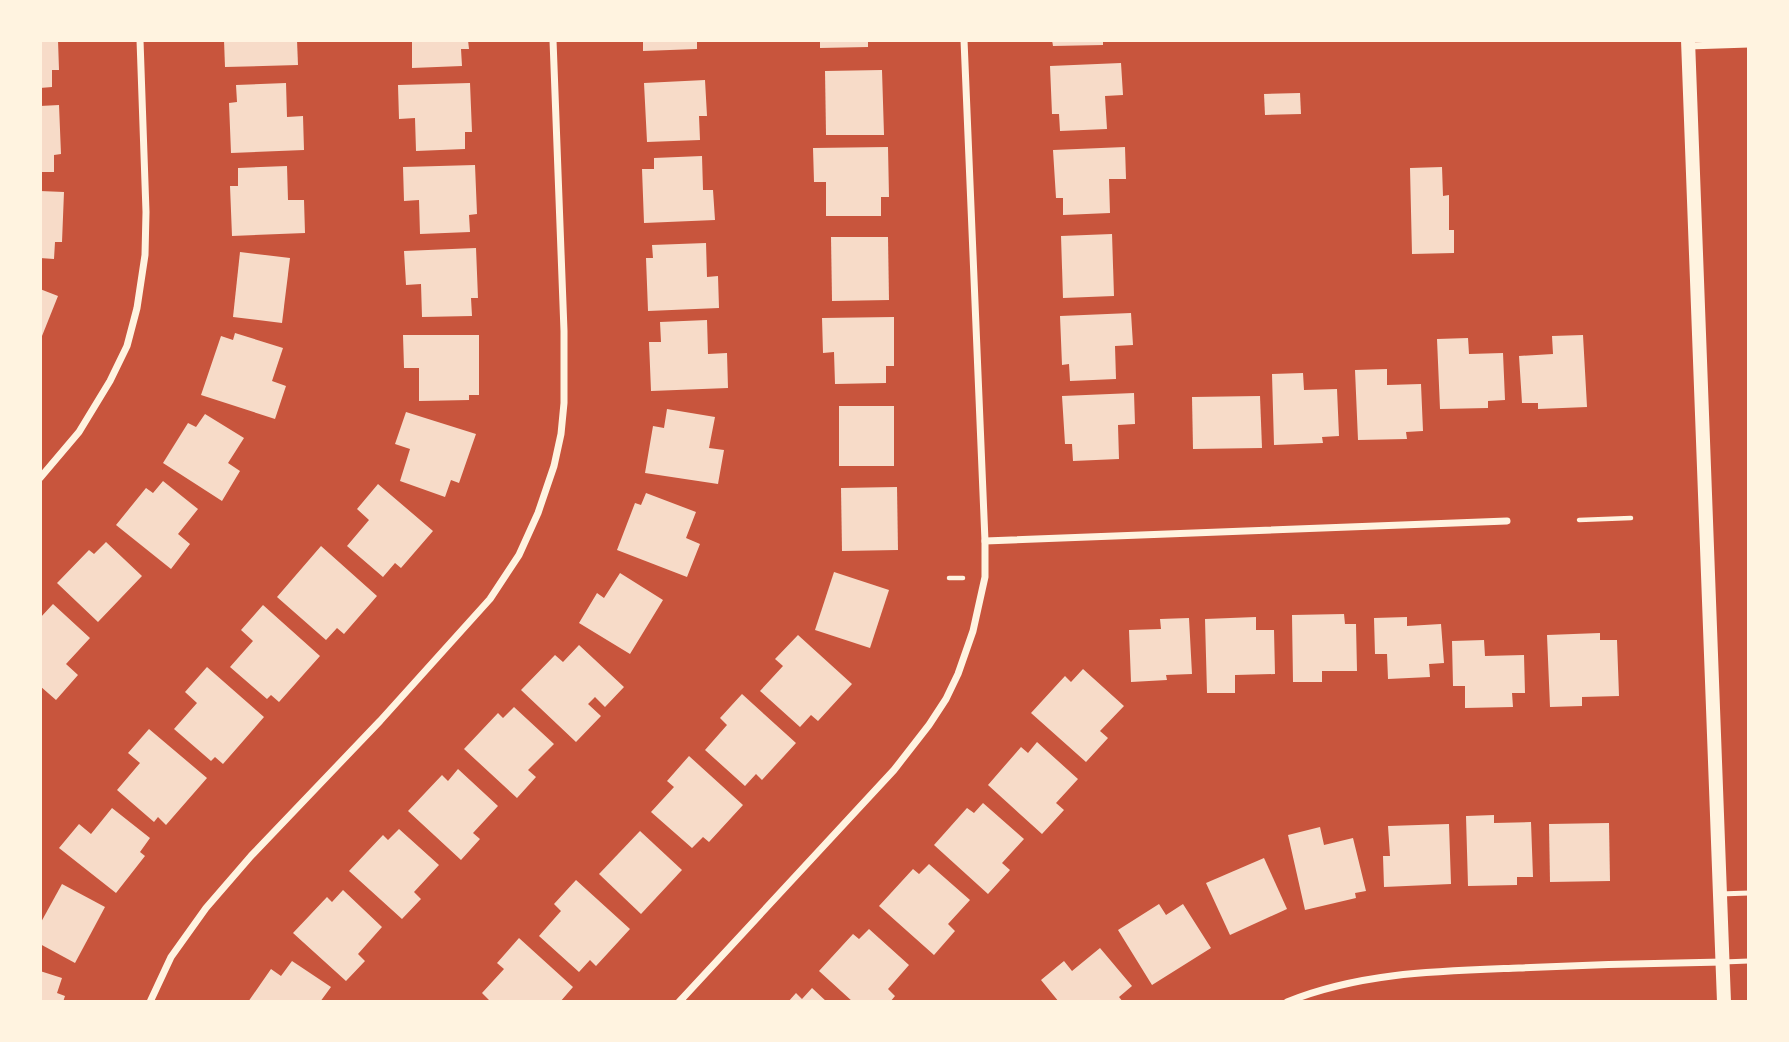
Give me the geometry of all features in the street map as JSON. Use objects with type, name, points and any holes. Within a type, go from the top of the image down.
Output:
[{"type":"main road","points":[[1688,43],[1724,1002]]},
{"type":"street","points":[[40,478],[79,432],[110,381],[127,346],[137,308],[145,255],[146,212],[140,40]]},
{"type":"street","points":[[150,1002],[171,957],[206,908],[490,599],[519,555],[538,513],[554,466],[564,403],[564,331],[553,40]]},
{"type":"street","points":[[679,1002],[894,770],[946,699],[973,631],[985,577],[985,541],[964,40]]},
{"type":"street","points":[[1688,43],[1749,44]]},
{"type":"street","points":[[985,541],[1507,521]]},
{"type":"street","points":[[1287,1002],[1341,984],[1398,974],[1723,962]]},
{"type":"lane","points":[[1720,894],[1749,893]]},
{"type":"lane","points":[[1723,962],[1749,961]]},
{"type":"path","points":[[1579,520],[1631,518]]},
{"type":"path","points":[[948,578],[963,578]]},
{"type":"building","points":[[40,40],[58,40],[59,70],[52,70],[52,87],[40,88]]},
{"type":"building","points":[[224,40],[297,40],[298,65],[225,67]]},
{"type":"building","points":[[412,40],[468,40],[469,49],[461,49],[462,66],[412,68]]},
{"type":"building","points":[[643,40],[697,40],[697,49],[643,51]]},
{"type":"building","points":[[820,40],[868,40],[868,47],[820,48]]},
{"type":"building","points":[[1052,40],[1103,40],[1103,45],[1053,46]]},
{"type":"building","points":[[1121,63],[1123,95],[1105,96],[1107,129],[1060,131],[1059,114],[1052,114],[1050,66]]},
{"type":"building","points":[[882,70],[884,135],[826,135],[825,71]]},
{"type":"building","points":[[705,80],[707,116],[699,116],[700,140],[647,142],[644,83]]},
{"type":"building","points":[[286,83],[287,117],[303,116],[304,150],[231,153],[229,103],[237,102],[236,85]]},
{"type":"building","points":[[470,83],[472,132],[465,132],[465,149],[416,151],[415,118],[399,119],[398,85]]},
{"type":"building","points":[[1300,93],[1301,114],[1265,115],[1264,94]]},
{"type":"building","points":[[59,105],[61,154],[54,155],[54,172],[40,172],[40,106]]},
{"type":"building","points":[[888,147],[889,197],[881,197],[881,216],[826,216],[826,182],[814,182],[813,148]]},
{"type":"building","points":[[1125,147],[1126,179],[1109,179],[1110,213],[1063,215],[1063,198],[1056,198],[1053,150]]},
{"type":"building","points":[[702,156],[703,190],[713,190],[715,220],[644,223],[642,169],[654,169],[654,158]]},
{"type":"building","points":[[475,165],[477,214],[469,215],[470,232],[420,234],[419,200],[404,201],[403,167]]},
{"type":"building","points":[[287,166],[288,200],[304,200],[305,233],[232,236],[230,186],[238,186],[238,168]]},
{"type":"building","points":[[1442,167],[1443,196],[1449,195],[1449,230],[1454,230],[1454,253],[1412,254],[1410,168]]},
{"type":"building","points":[[40,191],[64,192],[62,242],[55,242],[54,259],[40,258]]},
{"type":"building","points":[[1112,234],[1114,296],[1063,298],[1061,236]]},
{"type":"building","points":[[831,237],[888,237],[889,300],[832,301]]},
{"type":"building","points":[[706,243],[707,277],[718,276],[719,308],[648,311],[646,258],[653,258],[652,245]]},
{"type":"building","points":[[476,248],[478,298],[471,298],[472,316],[422,317],[421,284],[406,285],[404,251]]},
{"type":"building","points":[[240,252],[290,258],[282,323],[233,317]]},
{"type":"building","points":[[40,289],[58,296],[40,341]]},
{"type":"building","points":[[1131,313],[1133,345],[1115,346],[1116,379],[1070,381],[1069,364],[1062,365],[1060,316]]},
{"type":"building","points":[[894,317],[894,366],[886,366],[886,383],[835,384],[834,352],[823,353],[822,318]]},
{"type":"building","points":[[707,320],[708,354],[727,353],[728,388],[651,391],[649,342],[661,342],[660,322]]},
{"type":"building","points":[[235,333],[283,348],[272,381],[286,386],[275,419],[201,395],[221,336],[233,340]]},
{"type":"building","points":[[403,335],[479,335],[479,395],[469,395],[469,400],[419,401],[419,368],[404,368]]},
{"type":"building","points":[[1583,335],[1587,407],[1538,409],[1538,403],[1522,403],[1519,356],[1553,354],[1552,336]]},
{"type":"building","points":[[1468,338],[1469,354],[1503,353],[1505,400],[1488,401],[1488,408],[1440,409],[1437,339]]},
{"type":"building","points":[[1387,369],[1387,385],[1421,384],[1423,431],[1406,432],[1407,439],[1358,440],[1355,370]]},
{"type":"building","points":[[1303,373],[1304,390],[1337,389],[1339,436],[1322,437],[1323,443],[1274,445],[1272,374]]},
{"type":"building","points":[[1134,393],[1135,424],[1118,425],[1119,459],[1073,461],[1072,444],[1065,444],[1062,396]]},
{"type":"building","points":[[1260,396],[1262,448],[1193,449],[1192,397]]},
{"type":"building","points":[[839,406],[894,406],[894,466],[839,466]]},
{"type":"building","points":[[667,409],[715,417],[709,448],[724,450],[718,484],[645,473],[653,426],[664,428]]},
{"type":"building","points":[[406,412],[476,434],[459,483],[451,480],[445,497],[400,481],[410,449],[395,444]]},
{"type":"building","points":[[205,414],[244,438],[228,463],[240,471],[222,501],[163,463],[188,423],[196,427]]},
{"type":"building","points":[[163,481],[198,509],[178,534],[190,544],[171,569],[116,525],[146,488],[153,493]]},
{"type":"building","points":[[378,484],[433,531],[401,568],[395,563],[383,577],[347,546],[369,520],[357,509]]},
{"type":"building","points":[[897,487],[898,550],[842,551],[841,488]]},
{"type":"building","points":[[646,493],[696,512],[686,538],[700,544],[687,577],[617,550],[635,503],[641,505]]},
{"type":"building","points":[[106,542],[142,576],[98,622],[57,583],[89,550],[94,554]]},
{"type":"building","points":[[321,546],[377,596],[344,634],[337,628],[326,640],[277,597]]},
{"type":"building","points":[[834,572],[889,590],[870,648],[815,630]]},
{"type":"building","points":[[620,573],[663,600],[630,654],[579,623],[597,593],[604,598]]},
{"type":"building","points":[[53,604],[90,638],[66,664],[78,675],[56,700],[40,686],[40,618]]},
{"type":"building","points":[[263,605],[320,656],[279,702],[271,695],[267,699],[230,667],[253,641],[241,630]]},
{"type":"building","points":[[1344,614],[1345,624],[1356,624],[1357,671],[1322,671],[1322,682],[1293,682],[1292,615]]},
{"type":"building","points":[[1256,617],[1256,630],[1274,630],[1275,674],[1235,675],[1235,693],[1207,693],[1205,619]]},
{"type":"building","points":[[1407,617],[1407,626],[1441,624],[1444,663],[1429,664],[1430,677],[1388,679],[1387,654],[1375,654],[1374,618]]},
{"type":"building","points":[[1189,618],[1192,674],[1166,675],[1167,680],[1131,682],[1129,630],[1161,629],[1160,619]]},
{"type":"building","points":[[1600,633],[1600,640],[1617,640],[1619,696],[1582,697],[1582,706],[1550,707],[1547,635]]},
{"type":"building","points":[[798,635],[852,684],[818,721],[811,715],[800,727],[760,691],[783,666],[775,659]]},
{"type":"building","points":[[1484,640],[1485,656],[1524,655],[1525,693],[1512,693],[1513,707],[1465,708],[1465,686],[1453,686],[1452,641]]},
{"type":"building","points":[[579,645],[624,687],[605,707],[595,697],[588,704],[601,716],[576,742],[521,690],[555,655],[563,662]]},
{"type":"building","points":[[207,667],[264,717],[223,764],[215,757],[211,761],[174,729],[197,703],[185,692]]},
{"type":"building","points":[[1083,669],[1124,706],[1100,731],[1108,738],[1086,762],[1031,713],[1065,676],[1071,682]]},
{"type":"building","points":[[742,694],[796,743],[762,780],[756,774],[745,786],[705,750],[727,725],[720,718]]},
{"type":"building","points":[[514,707],[554,744],[528,770],[536,777],[517,798],[464,749],[498,713],[503,718]]},
{"type":"building","points":[[149,729],[207,778],[166,825],[158,817],[154,822],[117,790],[140,763],[128,753]]},
{"type":"building","points":[[1037,742],[1078,779],[1056,803],[1064,810],[1042,834],[988,785],[1021,747],[1028,753]]},
{"type":"building","points":[[689,756],[743,805],[709,842],[703,837],[692,848],[651,812],[674,787],[667,781]]},
{"type":"building","points":[[458,769],[498,806],[473,833],[480,839],[461,860],[408,811],[442,775],[448,781]]},
{"type":"building","points":[[983,803],[1024,839],[1002,863],[1010,870],[988,894],[934,845],[967,808],[974,813]]},
{"type":"building","points":[[112,808],[150,838],[140,852],[145,856],[116,893],[59,848],[79,824],[91,834]]},
{"type":"building","points":[[1494,815],[1494,823],[1531,822],[1533,877],[1517,877],[1517,885],[1468,886],[1466,816]]},
{"type":"building","points":[[1609,823],[1610,881],[1550,882],[1549,824]]},
{"type":"building","points":[[1449,824],[1451,884],[1384,887],[1383,856],[1390,856],[1388,826]]},
{"type":"building","points":[[1320,827],[1324,845],[1353,838],[1366,891],[1355,893],[1356,898],[1305,910],[1288,835]]},
{"type":"building","points":[[399,829],[439,865],[414,892],[421,899],[402,919],[349,871],[383,835],[388,840]]},
{"type":"building","points":[[640,831],[682,870],[641,914],[599,874]]},
{"type":"building","points":[[1264,858],[1287,909],[1230,935],[1206,883]]},
{"type":"building","points":[[929,864],[970,900],[948,924],[955,931],[934,955],[879,906],[913,869],[919,874]]},
{"type":"building","points":[[576,880],[630,929],[596,966],[590,960],[579,972],[539,936],[561,911],[554,904]]},
{"type":"building","points":[[62,884],[105,907],[75,963],[40,944],[40,924]]},
{"type":"building","points":[[343,890],[382,927],[358,954],[365,961],[346,981],[293,933],[327,897],[332,902]]},
{"type":"building","points":[[1159,904],[1166,915],[1183,904],[1211,948],[1152,985],[1118,930]]},
{"type":"building","points":[[869,929],[909,965],[888,989],[895,996],[890,1002],[853,1002],[819,971],[853,934],[859,939]]},
{"type":"building","points":[[519,938],[573,987],[560,1002],[491,1002],[482,993],[504,969],[497,963]]},
{"type":"building","points":[[1100,948],[1132,986],[1119,997],[1123,1002],[1059,1002],[1041,980],[1064,961],[1072,971]]},
{"type":"building","points":[[292,961],[331,987],[320,1002],[248,1002],[271,969],[281,976]]},
{"type":"building","points":[[40,971],[62,978],[57,993],[65,996],[63,1002],[40,1002]]},
{"type":"building","points":[[812,988],[827,1002],[788,1002],[796,993],[802,999]]}]
